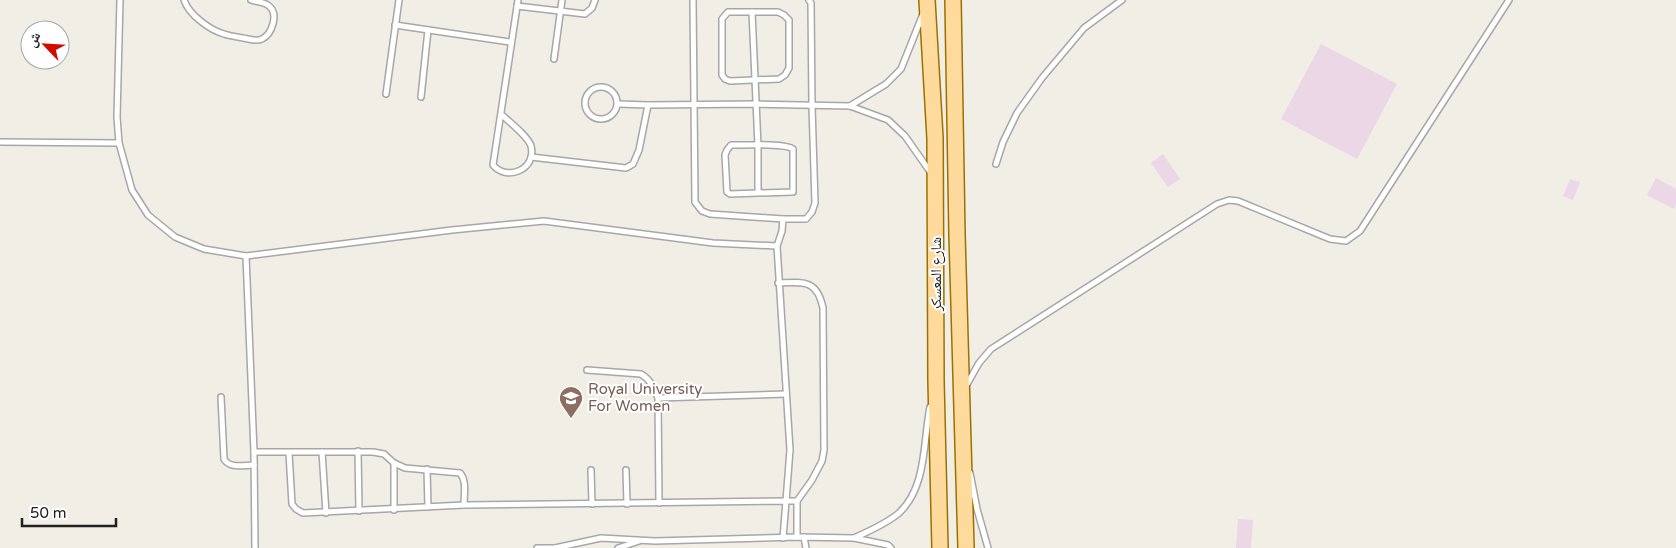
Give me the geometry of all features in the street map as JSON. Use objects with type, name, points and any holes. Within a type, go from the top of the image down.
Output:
[{"type":"main road","name":"شارع المعسكر","points":[[953,0],[966,548]]},
{"type":"main road","name":"شارع المعسكر","points":[[927,2],[936,179],[936,381],[940,548]]},
{"type":"lane","points":[[120,0],[118,143],[132,190],[148,215],[175,237],[204,249],[246,256],[452,230],[544,221],[713,243],[777,246]]},
{"type":"lane","points":[[183,0],[186,8],[200,21],[223,34],[257,40],[270,33],[274,19],[273,11],[269,5],[251,0]]},
{"type":"lane","points":[[386,94],[399,0]]},
{"type":"lane","points":[[554,59],[562,0]]},
{"type":"lane","points":[[501,114],[528,140],[531,147],[529,164],[523,170],[506,174],[497,170],[493,165],[517,3],[560,12],[585,14],[592,8],[595,0]]},
{"type":"lane","points":[[693,0],[695,202],[702,211],[710,214],[783,219],[806,218],[812,212],[816,203],[812,106],[811,3],[808,0]]},
{"type":"lane","points":[[996,164],[1003,142],[1017,113],[1042,78],[1084,28],[1122,0]]},
{"type":"lane","points":[[962,394],[979,363],[991,349],[1217,204],[1229,200],[1238,201],[1330,239],[1346,241],[1360,231],[1508,0]]},
{"type":"lane","points":[[850,106],[886,84],[900,69],[927,2]]},
{"type":"lane","points":[[728,12],[778,12],[789,20],[789,68],[785,75],[779,79],[755,80],[730,81],[722,75],[722,19],[728,12]]},
{"type":"lane","points":[[752,12],[758,146],[758,193]]},
{"type":"lane","points":[[395,25],[510,42]]},
{"type":"lane","points":[[421,97],[428,30]]},
{"type":"lane","points":[[597,86],[607,87],[615,94],[618,104],[614,114],[605,119],[595,118],[586,112],[584,101],[588,92],[597,86]]},
{"type":"lane","points":[[618,104],[648,106],[756,104],[850,106],[888,120],[905,136],[936,179]]},
{"type":"lane","points":[[531,157],[626,168],[633,164],[639,150],[648,106]]},
{"type":"lane","points":[[0,142],[118,143]]},
{"type":"lane","points":[[731,145],[758,146],[785,145],[793,149],[793,192],[730,194],[725,190],[727,150],[731,145]]},
{"type":"lane","points":[[783,219],[782,232],[777,246],[778,283],[790,450],[783,538]]},
{"type":"lane","points":[[246,256],[254,452],[255,548]]},
{"type":"lane","points":[[778,283],[801,282],[813,287],[820,294],[823,308],[824,450],[822,461],[812,480],[797,501],[797,537]]},
{"type":"lane","points":[[587,370],[641,374],[653,385],[658,398],[659,504]]},
{"type":"lane","points":[[854,538],[882,525],[899,513],[913,493],[922,468],[926,429],[936,381]]},
{"type":"lane","points":[[658,398],[786,394]]},
{"type":"lane","points":[[221,397],[224,458],[232,466],[254,465]]},
{"type":"lane","points":[[963,432],[976,509],[988,548]]},
{"type":"lane","points":[[358,451],[359,511]]},
{"type":"lane","points":[[254,452],[373,452],[384,454],[394,463],[405,468],[460,473],[463,476],[464,482],[464,505]]},
{"type":"lane","points":[[289,452],[292,504],[303,513],[394,510],[464,505],[797,501]]},
{"type":"lane","points":[[322,452],[326,513]]},
{"type":"lane","points":[[394,463],[394,510]]},
{"type":"lane","points":[[427,469],[428,507]]},
{"type":"lane","points":[[591,470],[592,504]]},
{"type":"lane","points":[[626,470],[627,504]]},
{"type":"lane","points":[[804,537],[806,548]]},
{"type":"lane","points":[[555,548],[601,538],[655,541],[804,537],[854,538],[888,545],[891,548]]},
{"type":"lane","points":[[618,548],[643,540]]},
{"type":"lane","points":[[684,548],[687,540]]},
{"type":"lane","points":[[655,541],[656,548]]},
{"type":"lane","points":[[537,548],[560,548]]},
{"type":"shaded area","points":[[1321,44],[1397,84],[1357,159],[1281,119]]},
{"type":"shaded area","points":[[1163,154],[1180,179],[1168,187],[1151,163]]},
{"type":"shaded area","points":[[1656,178],[1676,189],[1674,209],[1647,195]]},
{"type":"shaded area","points":[[1570,179],[1580,182],[1573,200],[1563,196]]},
{"type":"shaded area","points":[[1238,519],[1253,520],[1251,548],[1236,548]]},
{"type":"place","name":"Royal University For Women","points":[[571,419]]}]
